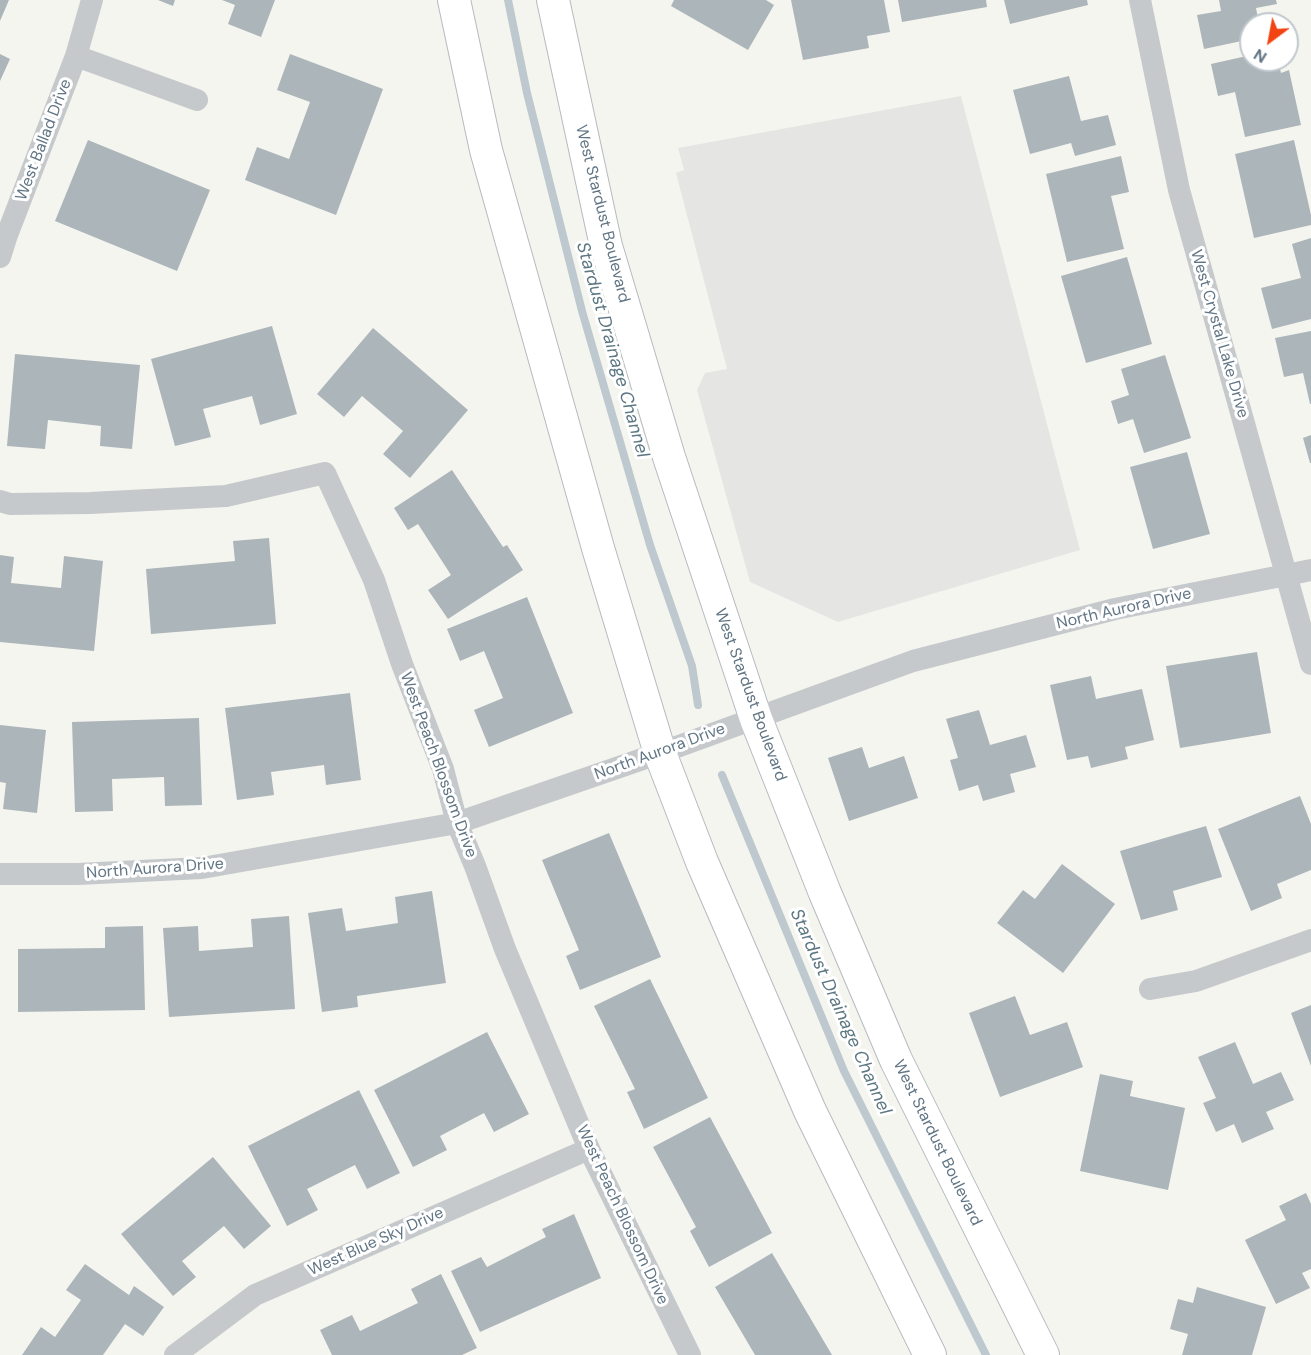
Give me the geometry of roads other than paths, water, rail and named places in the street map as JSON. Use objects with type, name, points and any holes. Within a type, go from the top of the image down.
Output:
[{"type":"street","name":"West Ballad Drive","points":[[0,258],[76,56],[92,0]]},
{"type":"street","points":[[454,0],[486,150],[598,548],[672,747],[702,862],[810,1111],[930,1355]]},
{"type":"street","name":"West Stardust Boulevard","points":[[553,0],[606,246],[745,723],[825,893],[896,1060],[1043,1355]]},
{"type":"street","name":"West Crystal Lake Drive","points":[[1140,0],[1179,190],[1311,664]]},
{"type":"street","points":[[76,56],[197,100]]},
{"type":"street","name":"West Peach Blossom Drive","points":[[0,501],[10,504],[90,503],[226,496],[325,474],[374,580],[402,664],[443,769],[457,824],[505,949],[589,1149],[690,1355]]},
{"type":"street","name":"North Aurora Drive","points":[[0,874],[78,874],[202,868],[457,824],[745,723],[913,661],[1115,609],[1311,570]]},
{"type":"street","points":[[1150,989],[1196,981],[1311,940]]},
{"type":"street","name":"West Blue Sky Drive","points":[[175,1355],[255,1295],[589,1149]]},
{"type":"waterway","name":"Stardust Drainage Channel","points":[[508,0],[527,93],[582,311],[650,545],[692,666],[698,705]]},
{"type":"waterway","name":"Stardust Drainage Channel","points":[[722,775],[844,1071],[986,1355]]}]
